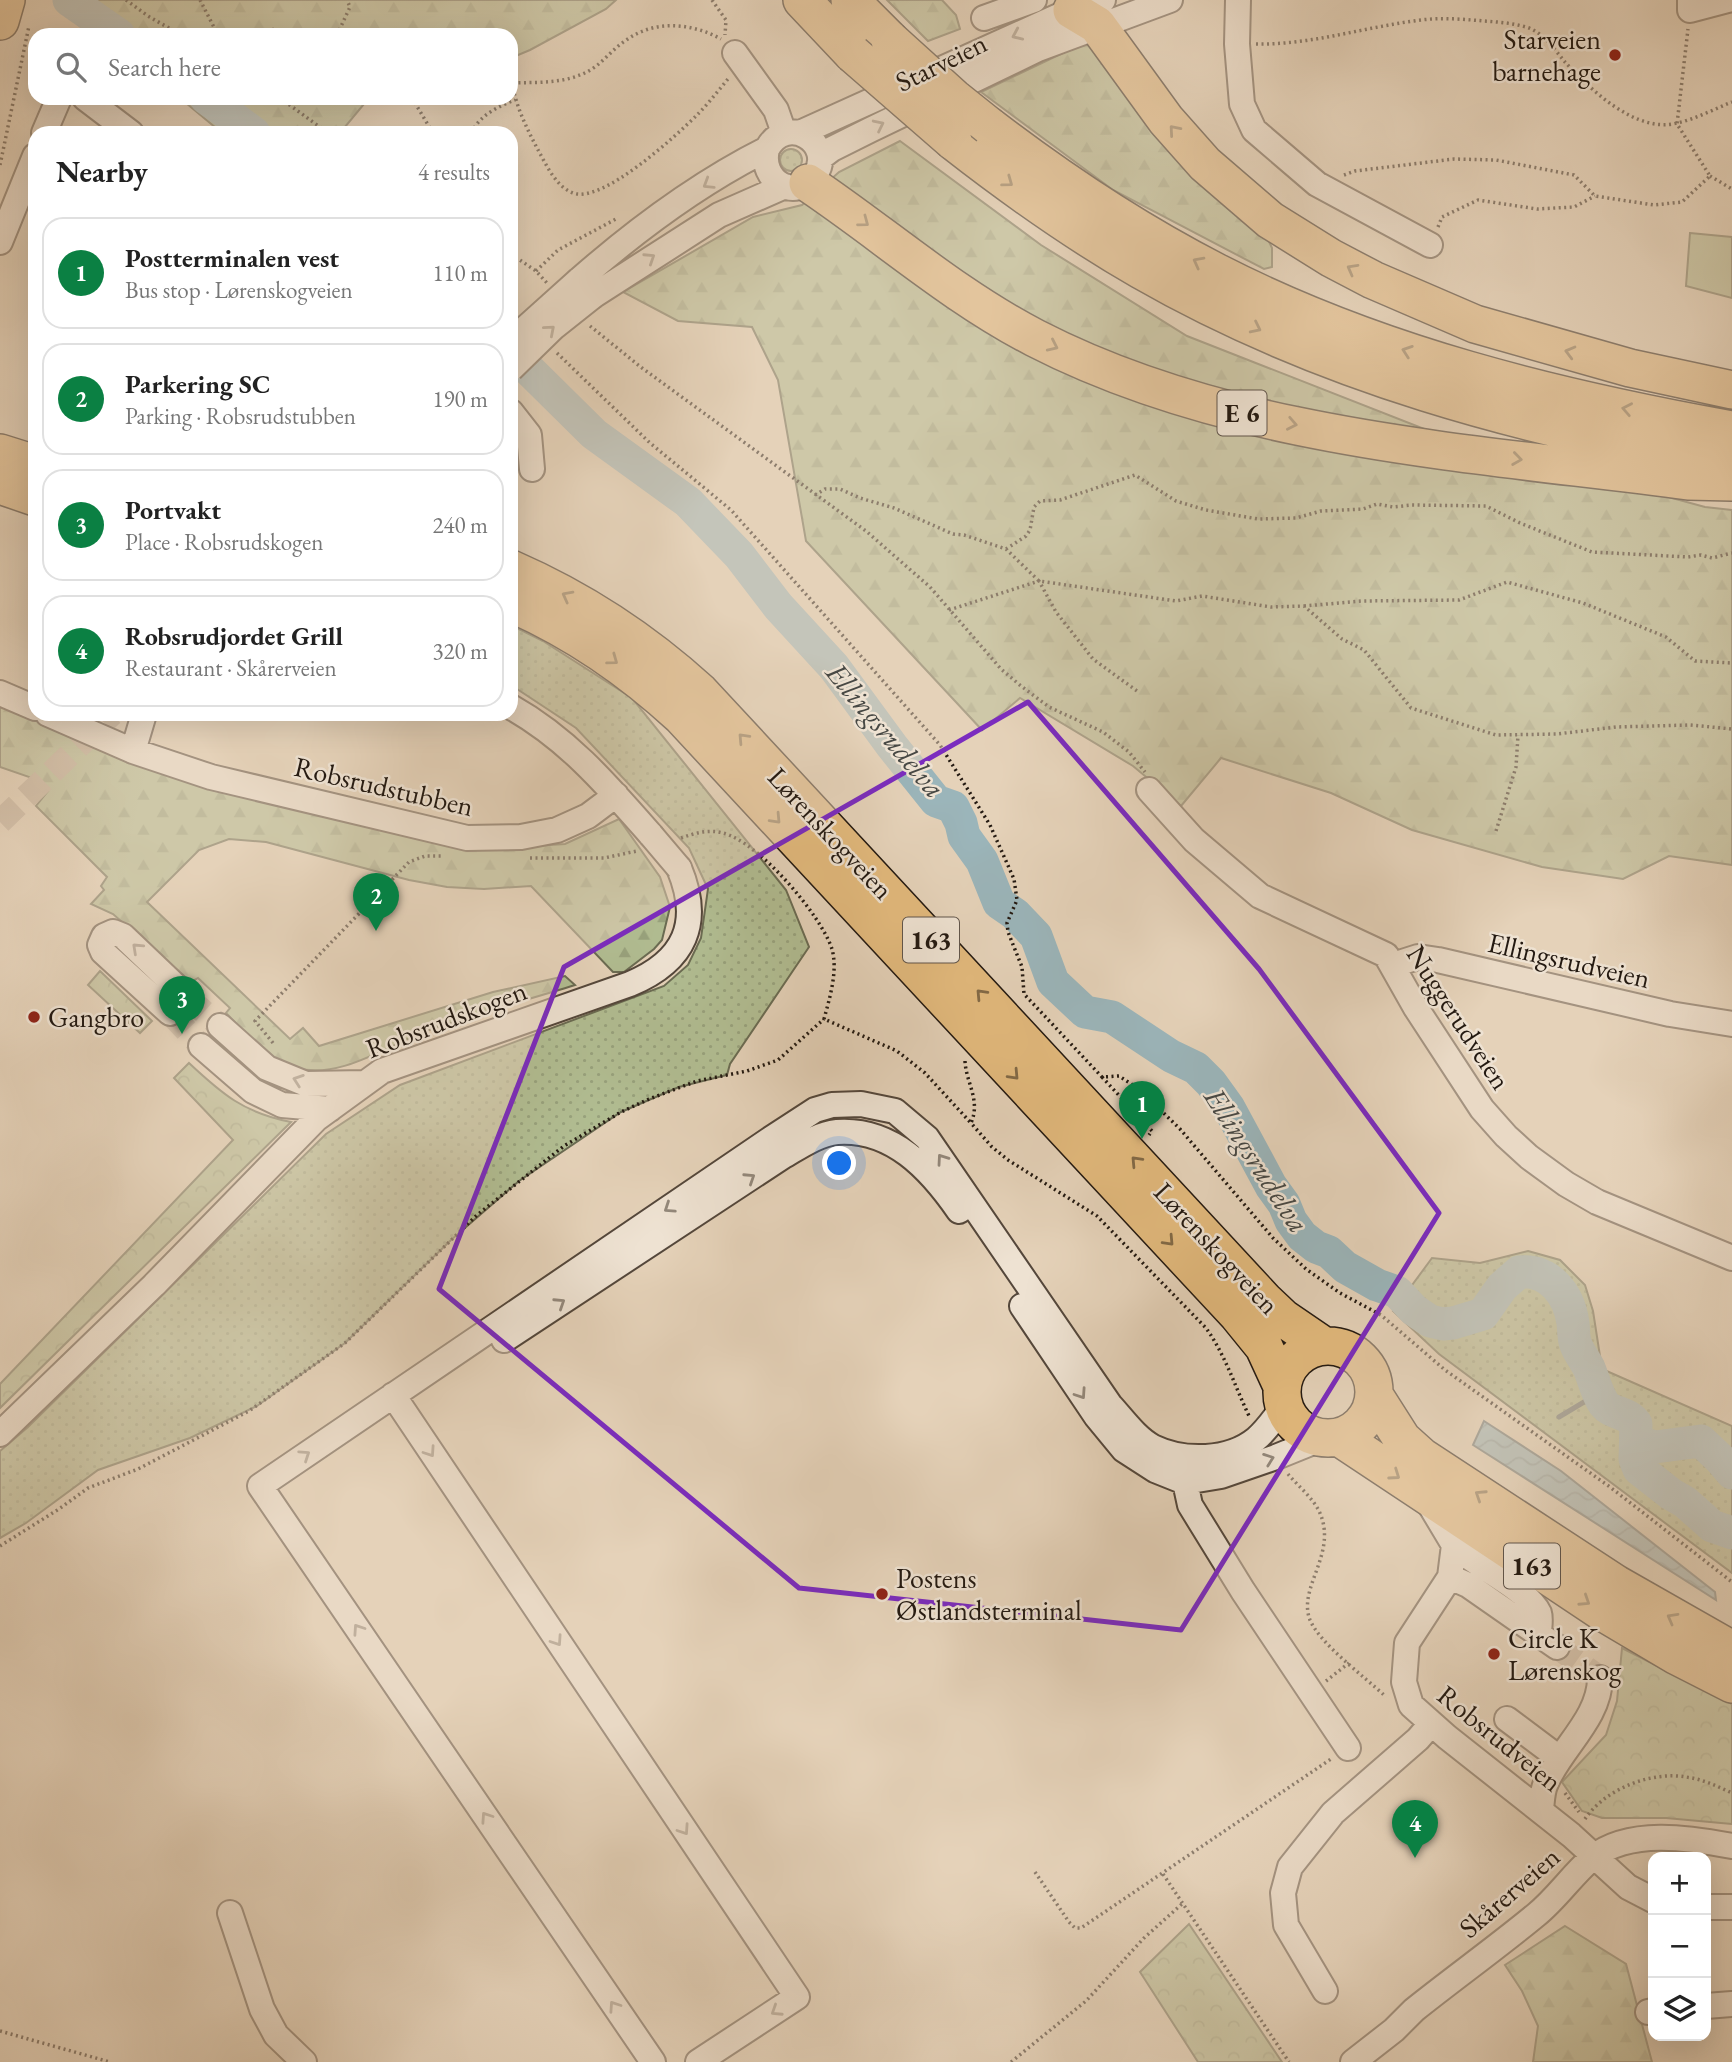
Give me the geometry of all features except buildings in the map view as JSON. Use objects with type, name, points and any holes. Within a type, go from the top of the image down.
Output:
[{"type":"highway","points":[[802,0],[853,54],[953,141],[1026,196],[1143,271],[1255,328],[1328,359],[1465,405],[1539,425],[1732,463]]},
{"type":"highway","points":[[850,0],[890,40],[989,126],[1081,192],[1163,243],[1217,272],[1340,327],[1424,357],[1542,390],[1732,430]]},
{"type":"highway","points":[[1091,12],[1157,110],[1205,164],[1270,220],[1331,258],[1373,280],[1475,324],[1630,368],[1732,390]]},
{"type":"highway","name":"E 6","points":[[804,176],[964,298],[1099,367],[1173,394],[1288,424],[1354,436],[1688,481],[1732,482]]},
{"type":"highway","points":[[0,453],[28,462]]},
{"type":"highway","points":[[0,485],[28,495]]},
{"type":"highway","name":"Lørenskogveien","points":[[518,572],[593,610],[651,650],[700,692],[1265,1301],[1292,1325],[1324,1346]]},
{"type":"highway","name":"Lørenskogveien","points":[[518,606],[590,644],[681,716],[1238,1315],[1264,1347],[1283,1396]]},
{"type":"highway","points":[[1283,1396],[1292,1363],[1300,1354],[1311,1348],[1324,1346]]},
{"type":"highway","name":"163","points":[[1324,1346],[1346,1349],[1364,1362],[1374,1383],[1374,1395],[1402,1438],[1422,1457],[1625,1590],[1732,1650]]},
{"type":"highway","points":[[1331,1437],[1350,1433],[1367,1417],[1374,1395]]},
{"type":"highway","name":"163","points":[[1283,1396],[1290,1418],[1299,1427],[1310,1434],[1331,1437],[1601,1611],[1677,1656],[1732,1684]]},
{"type":"street","points":[[984,18],[1034,0]]},
{"type":"street","name":"Starveien","points":[[518,362],[586,288],[620,244],[748,158],[784,138],[1091,12],[1171,0]]},
{"type":"street","points":[[1238,0],[1237,44],[1242,104],[1254,130],[1317,184],[1430,246]]},
{"type":"street","points":[[1690,5],[1728,0]]},
{"type":"street","name":"Starveien","points":[[518,336],[586,288],[719,215],[804,176],[832,149],[1038,49],[1091,12]]},
{"type":"street","points":[[739,58],[776,110],[784,138]]},
{"type":"street","points":[[47,126],[56,105]]},
{"type":"street","points":[[94,105],[122,126]]},
{"type":"street","points":[[784,138],[814,142],[804,176],[770,176],[765,158],[784,138]]},
{"type":"street","points":[[0,242],[28,173]]},
{"type":"street","points":[[518,421],[529,435],[532,469]]},
{"type":"street","points":[[0,693],[28,705]]},
{"type":"street","name":"Robsrudskogen","points":[[0,1434],[144,1295],[316,1119],[365,1083],[382,1071],[649,976],[685,941],[690,908],[687,886],[679,868],[616,795],[573,751],[552,733],[518,711]]},
{"type":"street","name":"Robsrudstubben","points":[[64,721],[133,751],[211,777],[450,835],[481,847],[557,830],[588,816],[616,795]]},
{"type":"street","points":[[133,751],[142,721]]},
{"type":"street","name":"Nuggerudveien","points":[[1149,790],[1194,840],[1260,896],[1386,955],[1416,1009],[1482,1109],[1529,1157],[1597,1202],[1732,1258]]},
{"type":"street","name":"Ellingsrudveien","points":[[1393,965],[1418,957],[1438,960],[1670,1014],[1732,1024]]},
{"type":"street","points":[[220,1026],[267,1068],[306,1084],[365,1083]]},
{"type":"street","points":[[201,1046],[253,1091],[263,1096],[282,1105],[330,1109]]},
{"type":"street","points":[[397,1401],[815,1110],[832,1105],[860,1104],[895,1111],[927,1138],[1110,1405],[1152,1446],[1187,1456],[1215,1457],[1254,1441],[1283,1396]]},
{"type":"street","points":[[653,2062],[261,1486],[811,1140],[835,1132],[872,1134],[913,1156],[947,1194],[1096,1416],[1124,1451],[1155,1470],[1185,1482],[1221,1476],[1331,1437]]},
{"type":"street","points":[[397,1401],[797,1997],[698,2062]]},
{"type":"street","points":[[1187,1456],[1185,1482],[1190,1505],[1243,1591],[1348,1748]]},
{"type":"street","points":[[1425,1496],[1454,1545],[1475,1564],[1531,1600],[1548,1640],[1468,1585],[1450,1577],[1454,1545]]},
{"type":"street","name":"Robsrudveien","points":[[1450,1577],[1407,1643],[1404,1682],[1410,1705],[1541,1810],[1628,1887],[1648,1897]]},
{"type":"street","points":[[1541,1810],[1544,1786],[1559,1758],[1582,1729],[1600,1689],[1600,1678]]},
{"type":"street","points":[[1507,1719],[1559,1758]]},
{"type":"street","points":[[1325,1991],[1286,1925],[1283,1893],[1290,1867],[1334,1814],[1432,1724]]},
{"type":"street","name":"Skårerveien","points":[[1353,2062],[1394,2030],[1414,2010],[1548,1905],[1594,1856],[1615,1846],[1643,1840],[1676,1839],[1732,1846]]},
{"type":"street","points":[[1711,1907],[1732,1907]]},
{"type":"street","points":[[230,1913],[262,2009],[276,2035],[304,2062]]},
{"type":"street","points":[[1711,2006],[1732,2004]]},
{"type":"path","points":[[126,0],[169,28]]},
{"type":"path","points":[[200,0],[214,28]]},
{"type":"path","points":[[340,28],[349,7],[348,0]]},
{"type":"path","points":[[518,83],[556,82],[571,78],[591,69],[628,38],[654,28],[680,24],[705,30],[724,41],[726,20],[712,0]]},
{"type":"path","points":[[1690,5],[1676,124],[1710,176],[1732,189]]},
{"type":"path","points":[[0,165],[12,16]]},
{"type":"path","points":[[1237,44],[1285,45],[1417,20],[1503,22],[1529,27],[1544,37],[1589,88],[1603,99],[1657,125],[1676,124],[1732,102]]},
{"type":"path","points":[[517,105],[547,166],[561,187],[575,194],[591,193],[612,183],[652,154],[697,115],[739,58]]},
{"type":"path","points":[[290,105],[318,126]]},
{"type":"path","points":[[416,105],[429,126]]},
{"type":"path","points":[[475,126],[495,108],[502,105]]},
{"type":"path","points":[[1317,184],[1354,171],[1454,159],[1496,160],[1574,175],[1595,196]]},
{"type":"path","points":[[1430,246],[1442,216],[1478,200],[1537,209],[1574,207],[1595,196],[1654,205],[1682,202],[1710,176]]},
{"type":"path","points":[[518,259],[536,271],[549,285]]},
{"type":"path","points":[[583,320],[615,348],[891,551],[930,587],[1002,669],[1021,686],[1049,707],[1103,732],[1129,752],[1148,775],[1149,790]]},
{"type":"path","points":[[553,349],[650,443],[731,510],[940,745],[996,837],[1014,879],[1017,900],[1009,917],[1008,932],[1022,967],[1024,994],[1152,1131],[1149,1135]]},
{"type":"path","points":[[1006,549],[1026,536],[1030,530],[1034,507],[1040,501],[1060,500],[1135,475],[1175,501],[1206,510],[1258,519],[1296,518],[1321,511],[1363,509],[1377,504],[1392,507],[1486,506],[1592,552],[1689,557],[1701,555],[1713,558],[1732,553]]},
{"type":"path","points":[[816,495],[825,489],[840,489],[894,508],[953,534],[1006,549],[1038,581],[1056,612],[1093,659],[1137,691]]},
{"type":"path","points":[[949,610],[1038,581],[1176,601],[1202,596],[1271,607],[1362,601],[1460,600],[1507,582],[1583,603],[1666,638],[1695,661],[1732,663]]},
{"type":"path","points":[[1304,606],[1342,639],[1364,649],[1411,708],[1496,735],[1557,734],[1641,726],[1690,725],[1732,729]]},
{"type":"path","points":[[1496,831],[1516,767],[1518,735]]},
{"type":"path","points":[[267,1068],[277,1049],[255,1021],[386,883]]},
{"type":"path","points":[[0,1546],[88,1488],[138,1469],[249,1411],[323,1359],[348,1341],[477,1215],[564,1146],[621,1112],[649,1099],[696,1082],[747,1071],[778,1060],[824,1019]]},
{"type":"path","points":[[965,1056],[966,1072],[976,1108],[971,1123],[1016,1166],[1097,1216],[1165,1282],[1220,1347],[1253,1424]]},
{"type":"path","points":[[1102,1077],[1119,1076],[1127,1079],[1155,1104],[1273,1238],[1306,1269],[1340,1293],[1381,1315],[1445,1370],[1610,1487],[1732,1582]]},
{"type":"path","points":[[1282,1468],[1310,1498],[1324,1524],[1324,1551],[1308,1601],[1311,1622],[1318,1634],[1392,1703]]},
{"type":"path","points":[[1310,1692],[1349,1663]]},
{"type":"path","points":[[1035,1872],[1069,1923],[1075,1928],[1082,1928],[1348,1748]]},
{"type":"path","points":[[1585,1819],[1609,1796],[1629,1785],[1655,1777],[1687,1777],[1732,1793]]},
{"type":"path","points":[[1163,1874],[1289,2062]]},
{"type":"path","points":[[1010,2062],[1086,2001],[1144,1938],[1183,1903]]},
{"type":"path","points":[[0,2031],[110,2062]]},
{"type":"highlighted area","points":[[1028,702],[1259,969],[1439,1213],[1181,1630],[799,1588],[439,1289],[564,967]]},
{"type":"green space","points":[[62,0],[616,0],[606,9],[518,55],[518,28],[96,28]]},
{"type":"green space","points":[[887,0],[942,0],[956,15],[960,29],[928,41]]},
{"type":"green space","points":[[1090,40],[1266,235],[1272,248],[1272,267],[1264,269],[1113,190],[981,92]]},
{"type":"green space","points":[[188,105],[363,105],[346,126],[214,126]]},
{"type":"green space","points":[[900,141],[1041,245],[1187,336],[1437,434],[1705,507],[1732,510],[1732,865],[1669,856],[1623,879],[1542,867],[1412,830],[1331,793],[1221,758],[1181,806],[1133,766],[1020,698],[982,730],[806,541],[778,380],[752,327],[678,321],[623,292],[753,217],[802,205],[839,172]]},
{"type":"green space","points":[[791,149],[799,152],[802,160],[799,168],[791,171],[783,168],[780,160],[783,152]]},
{"type":"green space","points":[[1690,233],[1732,237],[1732,298],[1686,286]]},
{"type":"green space","points":[[518,628],[543,641],[632,698],[786,890],[809,947],[730,1064],[727,1075],[679,1087],[621,1112],[519,1181],[451,1240],[345,1343],[257,1406],[190,1438],[98,1470],[26,1523],[0,1538],[0,1451],[28,1427],[326,1134],[400,1085],[664,986],[688,965],[701,938],[708,889],[689,848],[576,728],[518,690]]},
{"type":"green space","points":[[0,694],[28,705],[28,721],[71,721],[214,775],[501,848],[565,844],[619,819],[660,877],[670,907],[662,940],[624,972],[613,972],[531,886],[484,889],[447,887],[409,880],[266,842],[229,839],[199,850],[147,902],[290,1039],[303,1028],[319,1046],[493,992],[565,976],[575,985],[432,1029],[349,1065],[314,1070],[296,1068],[266,1053],[226,1013],[230,1008],[198,978],[191,982],[113,914],[91,904],[104,890],[101,886],[107,877],[36,806],[48,791],[38,780],[0,767]]},
{"type":"green space","points":[[100,971],[152,1021],[140,1033],[88,985]]},
{"type":"green space","points":[[189,1063],[212,1084],[247,1108],[291,1122],[0,1408],[0,1384],[233,1140],[174,1078]]},
{"type":"green space","points":[[1528,1251],[1560,1260],[1585,1285],[1593,1311],[1602,1369],[1732,1426],[1732,1573],[1439,1354],[1393,1311],[1432,1258],[1480,1263]]},
{"type":"green space","points":[[1622,1648],[1732,1704],[1732,1824],[1666,1818],[1602,1818],[1582,1811],[1562,1782],[1606,1735],[1617,1701]]},
{"type":"green space","points":[[1189,1924],[1282,2062],[1198,2062],[1140,1972]]},
{"type":"green space","points":[[1565,1926],[1626,1964],[1652,2062],[1533,2062],[1538,2026],[1522,1991],[1505,1965]]},
{"type":"water","points":[[1484,1421],[1561,1471],[1715,1592],[1716,1600],[1473,1445]]},
{"type":"waterway","name":"Ellingsrudelva","points":[[69,0],[109,28]]},
{"type":"waterway","name":"Ellingsrudelva","points":[[216,105],[244,126]]},
{"type":"waterway","name":"Ellingsrudelva","points":[[518,359],[594,434],[688,502],[739,555],[778,606],[834,667],[936,801],[953,807],[964,836],[982,861],[999,903],[1015,914],[1036,936],[1053,982],[1085,1012],[1112,1017],[1171,1056],[1196,1068],[1211,1083],[1229,1108],[1271,1186],[1302,1236],[1316,1247],[1329,1252],[1345,1267],[1377,1285],[1397,1292],[1414,1310],[1430,1321],[1443,1324],[1483,1314],[1502,1287],[1519,1272],[1530,1272],[1549,1279],[1567,1303],[1575,1342],[1604,1404],[1629,1417],[1636,1424],[1635,1459],[1639,1469],[1685,1502],[1712,1526],[1732,1533]]},
{"type":"waterway","points":[[1559,1417],[1599,1393]]},
{"type":"waterway","name":"Ellingsrudelva","points":[[1636,1442],[1655,1447],[1701,1441],[1732,1473]]},
{"type":"tunnel","points":[[0,822],[105,721]]},
{"type":"tunnel","points":[[186,996],[220,1026]]},
{"type":"tunnel","points":[[170,1013],[201,1046]]},
{"type":"tunnel","points":[[1557,1647],[1600,1678]]},
{"type":"place","name":"Starveien barnehage","points":[[1615,55]]},
{"type":"place","name":"Parkering SC","points":[[376,931]]},
{"type":"place","name":"Gangbro","points":[[34,1017]]},
{"type":"place","name":"Portvakt","points":[[182,1034]]},
{"type":"place","name":"Postterminalen vest","points":[[1142,1139]]},
{"type":"place","name":"Postens Østlandsterminal","points":[[882,1594]]},
{"type":"place","name":"Circle K Lørenskog","points":[[1494,1654]]},
{"type":"place","name":"Robsrudjordet Grill","points":[[1415,1858]]}]
